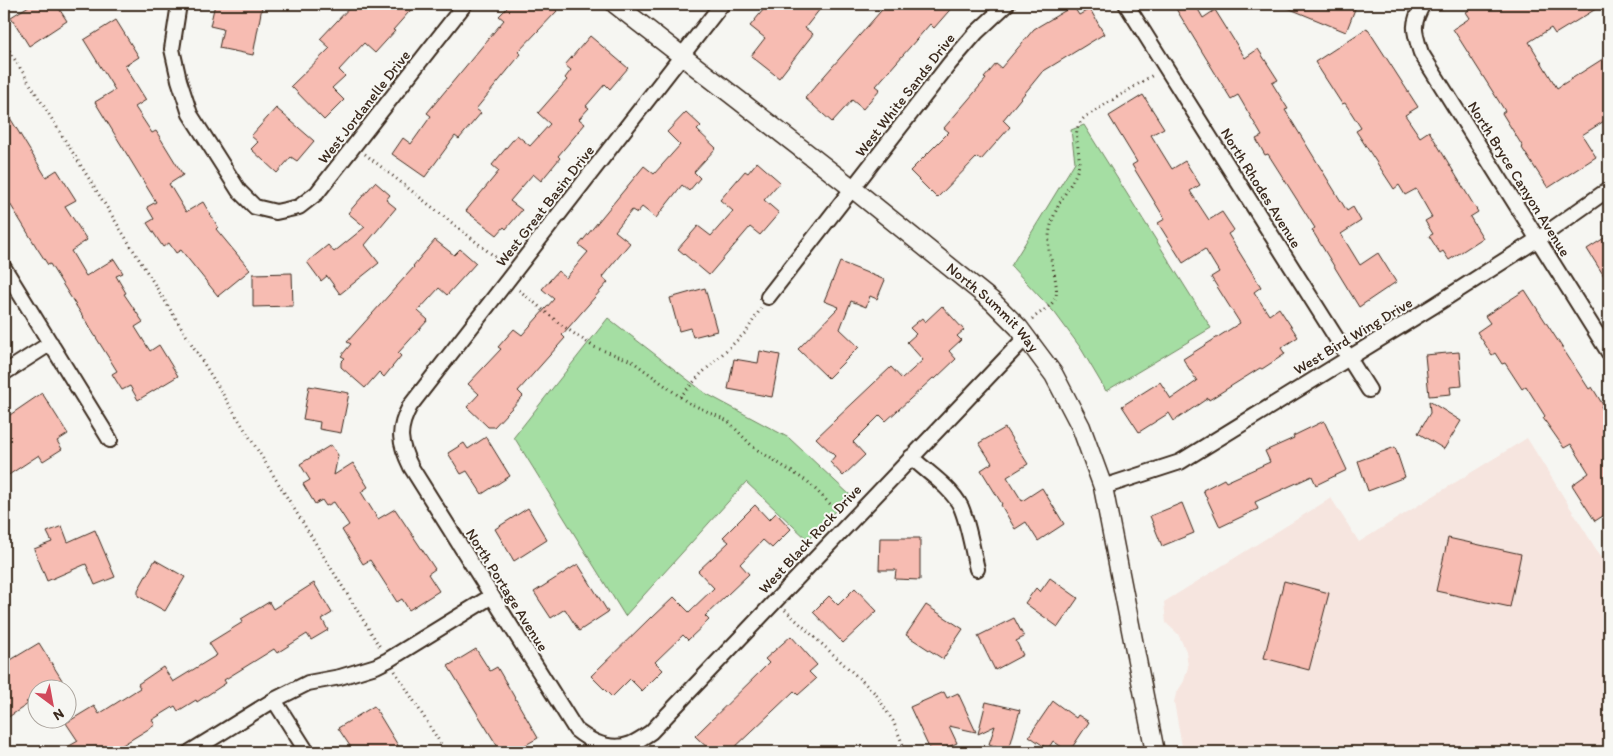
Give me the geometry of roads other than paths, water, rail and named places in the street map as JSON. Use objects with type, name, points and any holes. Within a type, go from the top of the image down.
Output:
[{"type":"street","name":"West Jordanelle Drive","points":[[179,4],[172,49],[190,114],[238,192],[255,207],[276,212],[299,207],[318,193],[465,4]]},
{"type":"street","name":"North Summit Way","points":[[615,4],[852,188],[992,301],[1022,332],[1054,375],[1081,427],[1103,487],[1155,752]]},
{"type":"street","name":"West Great Basin Drive","points":[[401,431],[404,418],[410,406],[722,4]]},
{"type":"street","name":"West White Sands Drive","points":[[768,297],[950,62],[976,32],[1007,4]]},
{"type":"street","name":"North Rhodes Avenue","points":[[1126,4],[1369,390]]},
{"type":"street","name":"North Bryce Canyon Avenue","points":[[1423,4],[1415,18],[1416,35],[1421,53],[1609,353]]},
{"type":"street","name":"West Bird Wing Drive","points":[[1103,487],[1180,462],[1435,305],[1538,239],[1609,189]]},
{"type":"street","points":[[4,268],[110,440]]},
{"type":"street","name":"West Black Rock Drive","points":[[609,747],[630,744],[651,732],[911,457],[1022,332]]},
{"type":"street","points":[[4,373],[51,343]]},
{"type":"street","name":"North Portage Avenue","points":[[401,431],[403,450],[411,467],[576,730],[590,741],[609,747]]},
{"type":"street","points":[[911,457],[950,492],[960,506],[966,522],[977,569]]},
{"type":"street","points":[[190,752],[274,700],[308,683],[340,677],[376,666],[388,660],[492,596]]},
{"type":"street","points":[[274,700],[307,752]]}]
